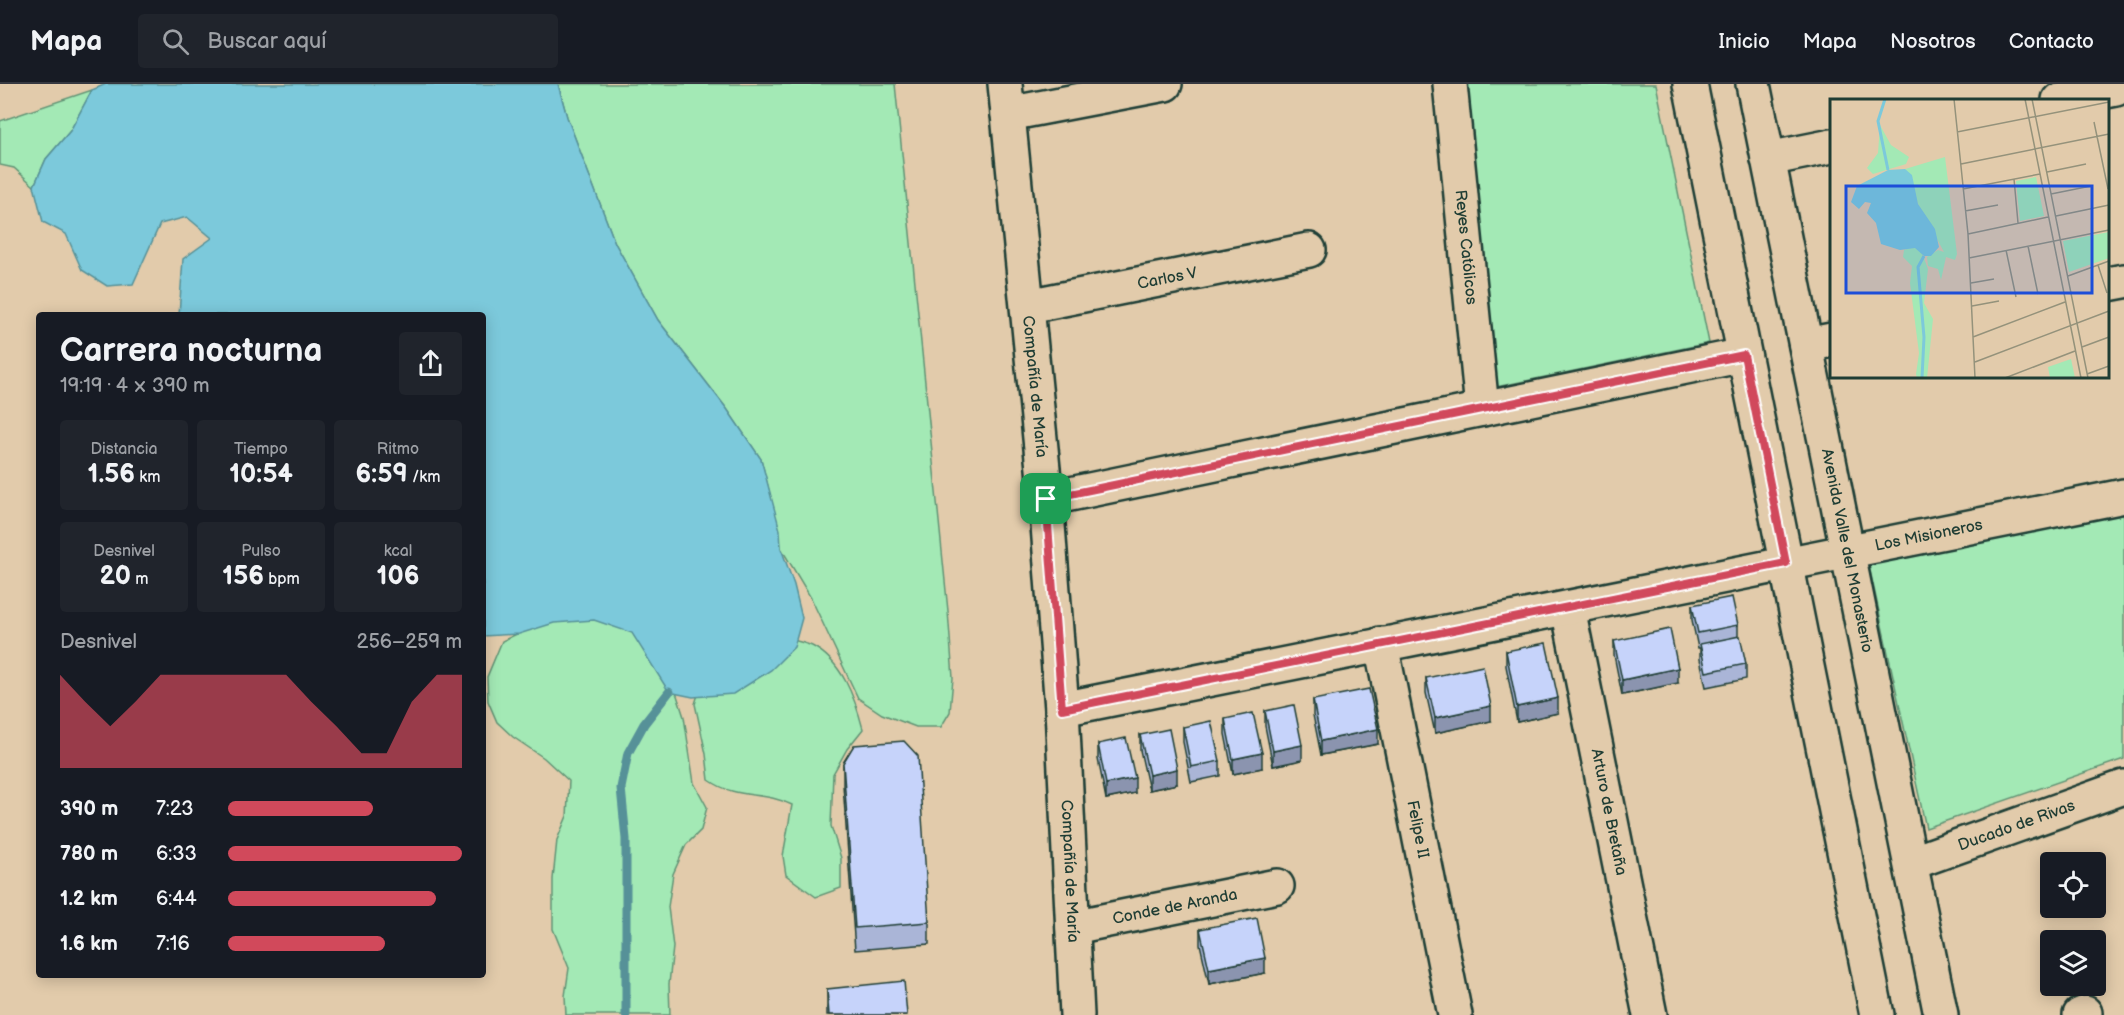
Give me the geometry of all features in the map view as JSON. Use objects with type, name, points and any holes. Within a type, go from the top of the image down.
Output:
[{"type":"street","points":[[1007,99],[1165,84]]},
{"type":"street","name":"Reyes Católicos","points":[[1450,84],[1482,409]]},
{"type":"street","points":[[1689,84],[1877,1015]]},
{"type":"street","name":"Avenida Valle del Monasterio","points":[[1753,84],[1768,159],[1819,343],[1848,551],[1941,1015]]},
{"type":"street","points":[[2064,99],[2116,89]]},
{"type":"street","name":"Compañía de María","points":[[1007,99],[1046,499],[1062,709],[1077,1015]]},
{"type":"street","points":[[1768,159],[1830,146]]},
{"type":"street","name":"Carlos V","points":[[1028,306],[1309,250]]},
{"type":"street","points":[[2109,284],[2124,281]]},
{"type":"street","points":[[1046,499],[1744,355]]},
{"type":"street","name":"Los Misioneros","points":[[1062,709],[2124,496]]},
{"type":"street","name":"Arturo de Bretaña","points":[[1568,608],[1650,1015]]},
{"type":"street","name":"Felipe II","points":[[1381,644],[1455,1015]]},
{"type":"street","name":"Ducado de Rivas","points":[[1911,864],[2124,787]]},
{"type":"street","name":"Conde de Aranda","points":[[1073,927],[1277,886]]},
{"type":"green space","points":[[558,84],[895,84],[953,678],[950,712],[941,727],[916,727],[882,714],[858,698],[811,598],[781,548],[779,530],[761,459],[727,409],[658,320],[615,243],[567,117]]},
{"type":"green space","points":[[1466,84],[1656,84],[1709,343],[1496,387]]},
{"type":"green space","points":[[92,90],[70,131],[46,159],[34,186],[14,168],[0,165],[0,121]]},
{"type":"green space","points":[[2124,513],[2124,759],[1926,828],[1868,561]]},
{"type":"green space","points":[[624,599],[673,683],[684,717],[694,783],[707,807],[701,830],[686,845],[673,874],[668,907],[673,947],[669,984],[670,1015],[566,1015],[565,996],[569,968],[553,929],[553,879],[557,840],[567,816],[569,781],[544,758],[513,737],[497,722],[488,701],[487,677],[502,641],[561,613]]},
{"type":"green space","points":[[789,639],[812,646],[832,661],[846,682],[863,729],[847,749],[833,774],[831,826],[841,858],[841,888],[816,897],[786,875],[783,856],[792,805],[781,800],[731,791],[709,780],[695,704],[706,669]]},
{"type":"water","points":[[106,84],[558,84],[567,117],[615,243],[658,320],[727,409],[761,459],[780,530],[781,548],[794,585],[802,618],[794,647],[771,670],[733,694],[693,697],[669,692],[632,633],[594,620],[554,623],[519,634],[486,636],[486,312],[179,312],[183,259],[212,238],[187,217],[160,224],[133,284],[107,286],[82,270],[66,234],[43,222],[34,186],[46,159],[70,131],[92,90]]},
{"type":"building","points":[[1732,597],[1738,625],[1698,633],[1692,605]]},
{"type":"building","points":[[1670,629],[1678,668],[1622,680],[1614,641]]},
{"type":"building","points":[[1740,636],[1746,664],[1706,672],[1700,644]]},
{"type":"building","points":[[1546,643],[1558,698],[1517,707],[1506,651]]},
{"type":"building","points":[[1483,666],[1491,706],[1435,718],[1426,678]]},
{"type":"building","points":[[1369,689],[1378,729],[1321,741],[1313,700]]},
{"type":"building","points":[[1294,705],[1302,745],[1273,751],[1265,711]]},
{"type":"building","points":[[1253,713],[1262,753],[1233,759],[1225,719]]},
{"type":"building","points":[[1211,721],[1220,761],[1191,767],[1183,727]]},
{"type":"building","points":[[1169,729],[1177,769],[1149,775],[1140,735]]},
{"type":"building","points":[[1126,738],[1135,778],[1106,784],[1098,744]]},
{"type":"building","points":[[904,741],[918,756],[929,922],[855,928],[843,763],[854,745]]},
{"type":"building","points":[[1257,918],[1265,958],[1209,969],[1200,929]]},
{"type":"building","points":[[904,981],[907,1015],[829,1015],[827,989]]},
{"type":"waterway","points":[[626,1015],[626,839],[621,788],[628,753],[644,724],[669,692]]},
{"type":"route","points":[[1744,355],[1786,563],[1062,709],[1046,499],[1744,355]]}]
